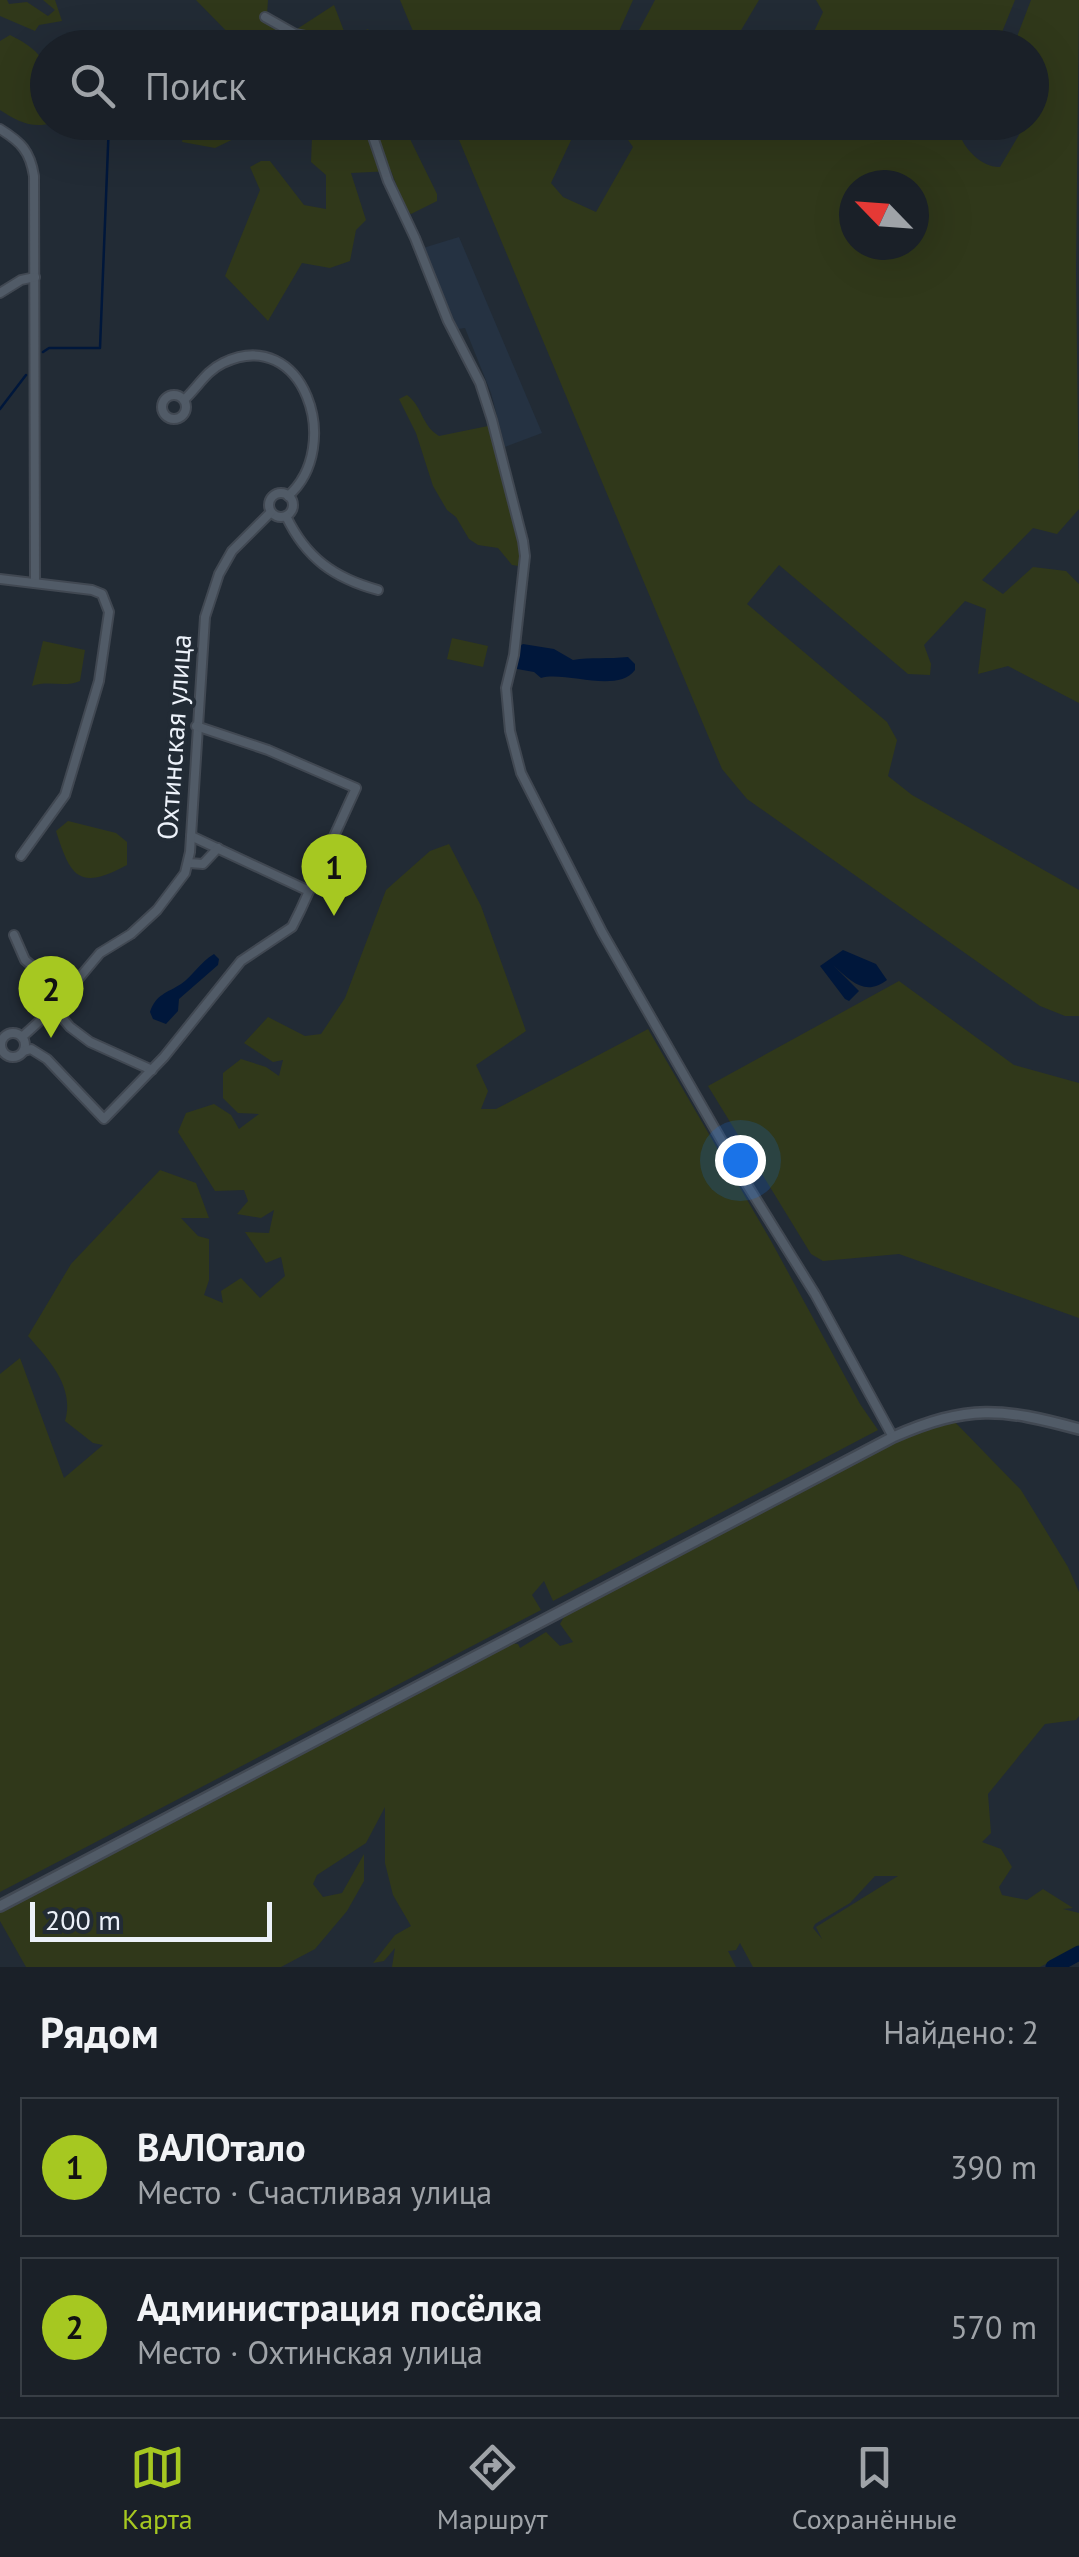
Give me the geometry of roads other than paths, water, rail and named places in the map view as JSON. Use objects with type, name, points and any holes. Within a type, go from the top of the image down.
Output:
[{"type":"street","points":[[265,17],[288,30]]},
{"type":"street","points":[[0,129],[31,154],[36,584]]},
{"type":"street","points":[[374,140],[448,321],[480,384],[524,548],[514,655],[506,688],[510,732],[521,773],[602,932],[746,1183],[815,1294],[893,1437]]},
{"type":"street","points":[[0,293],[21,280],[35,277]]},
{"type":"street","name":"Охтинская улица","points":[[184,400],[221,363],[260,358],[274,360],[288,369],[307,392],[315,434],[306,472],[288,496]]},
{"type":"street","name":"Охтинская улица","points":[[22,1037],[54,1008],[100,953],[131,934],[157,910],[188,863],[205,617],[211,593],[232,552],[271,512],[269,504],[275,494],[288,496]]},
{"type":"street","name":"Охтинская улица","points":[[286,516],[293,506],[288,496]]},
{"type":"street","points":[[271,512],[286,516],[304,548],[319,563],[337,576],[378,590]]},
{"type":"street","points":[[0,579],[82,588],[102,594],[110,612],[100,681],[66,795],[21,856]]},
{"type":"street","points":[[24,1050],[22,1037],[8,1033],[0,1040],[0,1048],[8,1057],[32,1049],[48,1059],[104,1119],[152,1070],[242,961],[292,927],[356,788],[268,750],[196,726]]},
{"type":"street","points":[[190,836],[308,891]]},
{"type":"street","points":[[188,863],[203,864],[218,848]]},
{"type":"street","points":[[14,935],[25,960],[48,979],[54,1008],[70,1027],[90,1042],[152,1070]]},
{"type":"street","points":[[0,1906],[893,1437],[966,1412],[1009,1412],[1079,1429]]},
{"type":"water","points":[[523,644],[554,649],[573,660],[628,657],[635,670],[616,680],[541,678],[534,672],[517,669],[518,647]]},
{"type":"water","points":[[843,950],[876,964],[887,980],[865,987],[833,965],[859,991],[849,1001],[845,999],[820,966]]},
{"type":"water","points":[[214,954],[218,965],[179,999],[178,1011],[166,1024],[153,1019],[150,1012],[159,998]]},
{"type":"waterway","points":[[43,352],[49,348],[100,348],[108,140]]},
{"type":"waterway","points":[[0,409],[26,375]]},
{"type":"waterway","points":[[1053,1967],[1079,1953]]},
{"type":"place","name":"ВАЛОтало","points":[[334,916]]},
{"type":"place","name":"Администрация посёлка","points":[[51,1038]]}]
